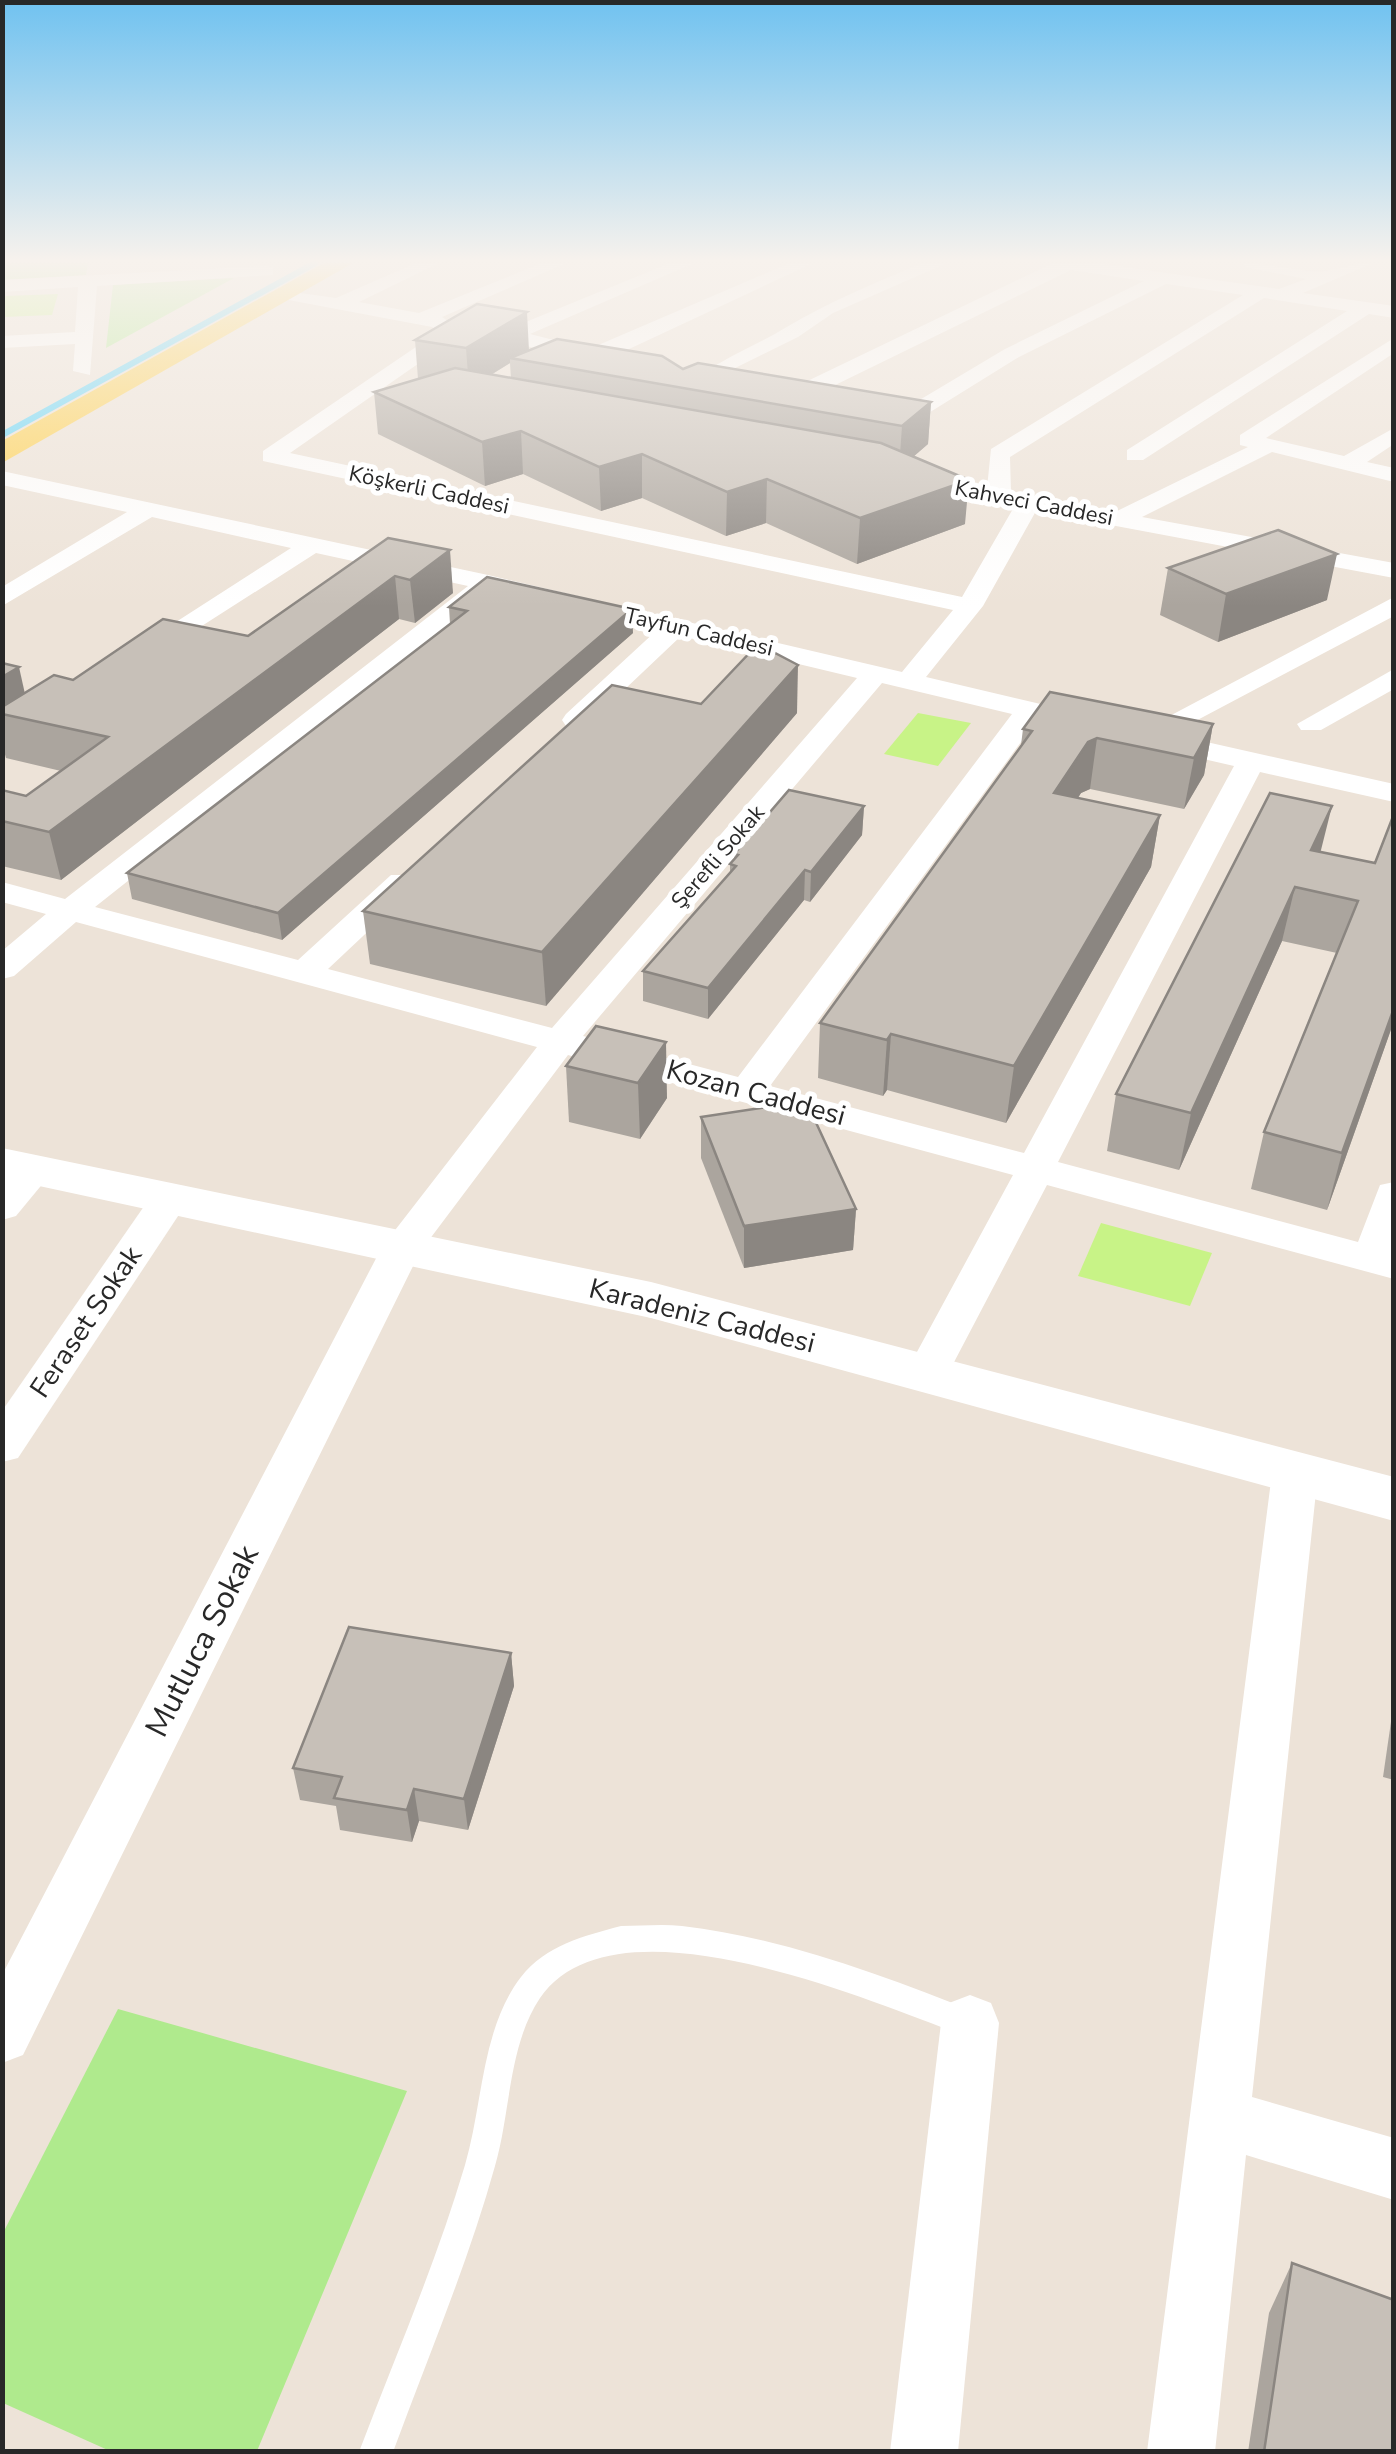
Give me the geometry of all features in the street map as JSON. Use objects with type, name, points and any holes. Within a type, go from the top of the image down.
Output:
[{"type":"main road","points":[[2,454],[138,378]]},
{"type":"street","name":"Köşkerli Caddesi","points":[[388,378],[271,456],[970,606]]},
{"type":"street","points":[[657,422],[713,378]]},
{"type":"street","points":[[810,412],[766,403],[820,378]]},
{"type":"street","points":[[862,422],[890,427],[972,378]]},
{"type":"street","points":[[1000,496],[999,454],[1129,378]]},
{"type":"street","points":[[1134,455],[1256,378]]},
{"type":"street","points":[[1343,378],[1248,440],[1394,475]]},
{"type":"street","points":[[378,384],[413,390]]},
{"type":"street","points":[[1348,464],[1394,434]]},
{"type":"street","points":[[1119,519],[1269,445]]},
{"type":"street","name":"Kahveci Caddesi","points":[[887,476],[1394,571]]},
{"type":"street","name":"Tayfun Caddesi","points":[[2,478],[677,626],[1394,793]]},
{"type":"street","points":[[909,681],[970,606],[1029,502]]},
{"type":"street","points":[[2,598],[149,509]]},
{"type":"street","points":[[117,672],[312,545]]},
{"type":"street","points":[[2,969],[73,908],[488,584]]},
{"type":"street","points":[[1125,732],[1394,605]]},
{"type":"street","points":[[549,746],[677,626]]},
{"type":"street","name":"Şerefli Sokak","points":[[402,1247],[560,1040],[876,673]]},
{"type":"street","points":[[1311,724],[1394,678]]},
{"type":"street","points":[[747,1091],[1030,710]]},
{"type":"street","points":[[927,1374],[1251,761]]},
{"type":"street","points":[[306,971],[420,865]]},
{"type":"street","name":"Kozan Caddesi","points":[[2,892],[1383,1262]]},
{"type":"street","name":"Karadeniz Caddesi","points":[[13,1180],[170,1198],[651,1300],[1394,1499]]},
{"type":"street","points":[[1383,1262],[1394,1194]]},
{"type":"street","name":"Feraset Sokak","points":[[2,1446],[170,1198]]},
{"type":"street","name":"Mutluca Sokak","points":[[2,2035],[402,1247]]},
{"type":"street","points":[[1182,2452],[1295,1472]]},
{"type":"street","points":[[924,2452],[970,2023]]},
{"type":"street","points":[[1220,2117],[1394,2169]]},
{"type":"lane","points":[[376,2452],[480,2165],[512,2027],[531,1986],[556,1958],[588,1942],[711,1940],[765,1954],[970,2023]]},
{"type":"green space","points":[[918,713],[971,723],[938,766],[884,754]]},
{"type":"green space","points":[[1101,1223],[1212,1253],[1190,1306],[1078,1276]]},
{"type":"green space","points":[[118,2009],[407,2091],[257,2451],[110,2451],[3,2403],[3,2233]]},
{"type":"building","points":[[423,378],[509,378],[881,443],[969,480],[860,518],[767,479],[727,492],[642,454],[599,467],[521,431],[482,442],[374,392]]},
{"type":"building","points":[[623,378],[785,378],[931,402],[902,426]]},
{"type":"building","points":[[1278,530],[1337,554],[1226,594],[1168,568]]},
{"type":"building","points":[[388,538],[450,550],[410,580],[395,576],[49,832],[2,821],[2,790],[26,796],[108,737],[2,714],[2,707],[54,675],[73,680],[163,619],[248,636]]},
{"type":"building","points":[[487,577],[632,609],[278,913],[127,873],[467,611],[449,607]]},
{"type":"building","points":[[758,644],[798,665],[542,952],[363,911],[612,685],[701,704]]},
{"type":"building","points":[[2,663],[19,667],[2,677]]},
{"type":"building","points":[[1050,692],[1213,724],[1194,758],[1097,738],[1088,742],[1054,793],[1160,815],[1014,1066],[891,1034],[887,1040],[820,1023],[1032,731],[1023,729]]},
{"type":"building","points":[[789,790],[864,806],[811,872],[805,870],[708,988],[643,971],[736,866],[730,864],[738,855],[734,854]]},
{"type":"building","points":[[1270,793],[1332,806],[1311,850],[1375,863],[1394,820],[1394,1008],[1342,1153],[1264,1132],[1358,901],[1295,887],[1191,1113],[1116,1094]]},
{"type":"building","points":[[596,1026],[666,1042],[638,1083],[566,1066]]},
{"type":"building","points":[[806,1101],[856,1209],[744,1226],[701,1117]]},
{"type":"building","points":[[349,1627],[511,1653],[464,1799],[414,1789],[407,1810],[334,1798],[342,1777],[293,1768]]},
{"type":"building","points":[[1292,2263],[1394,2300],[1394,2452],[1264,2452]]},
{"type":"waterway","points":[[2,435],[107,378]]}]
